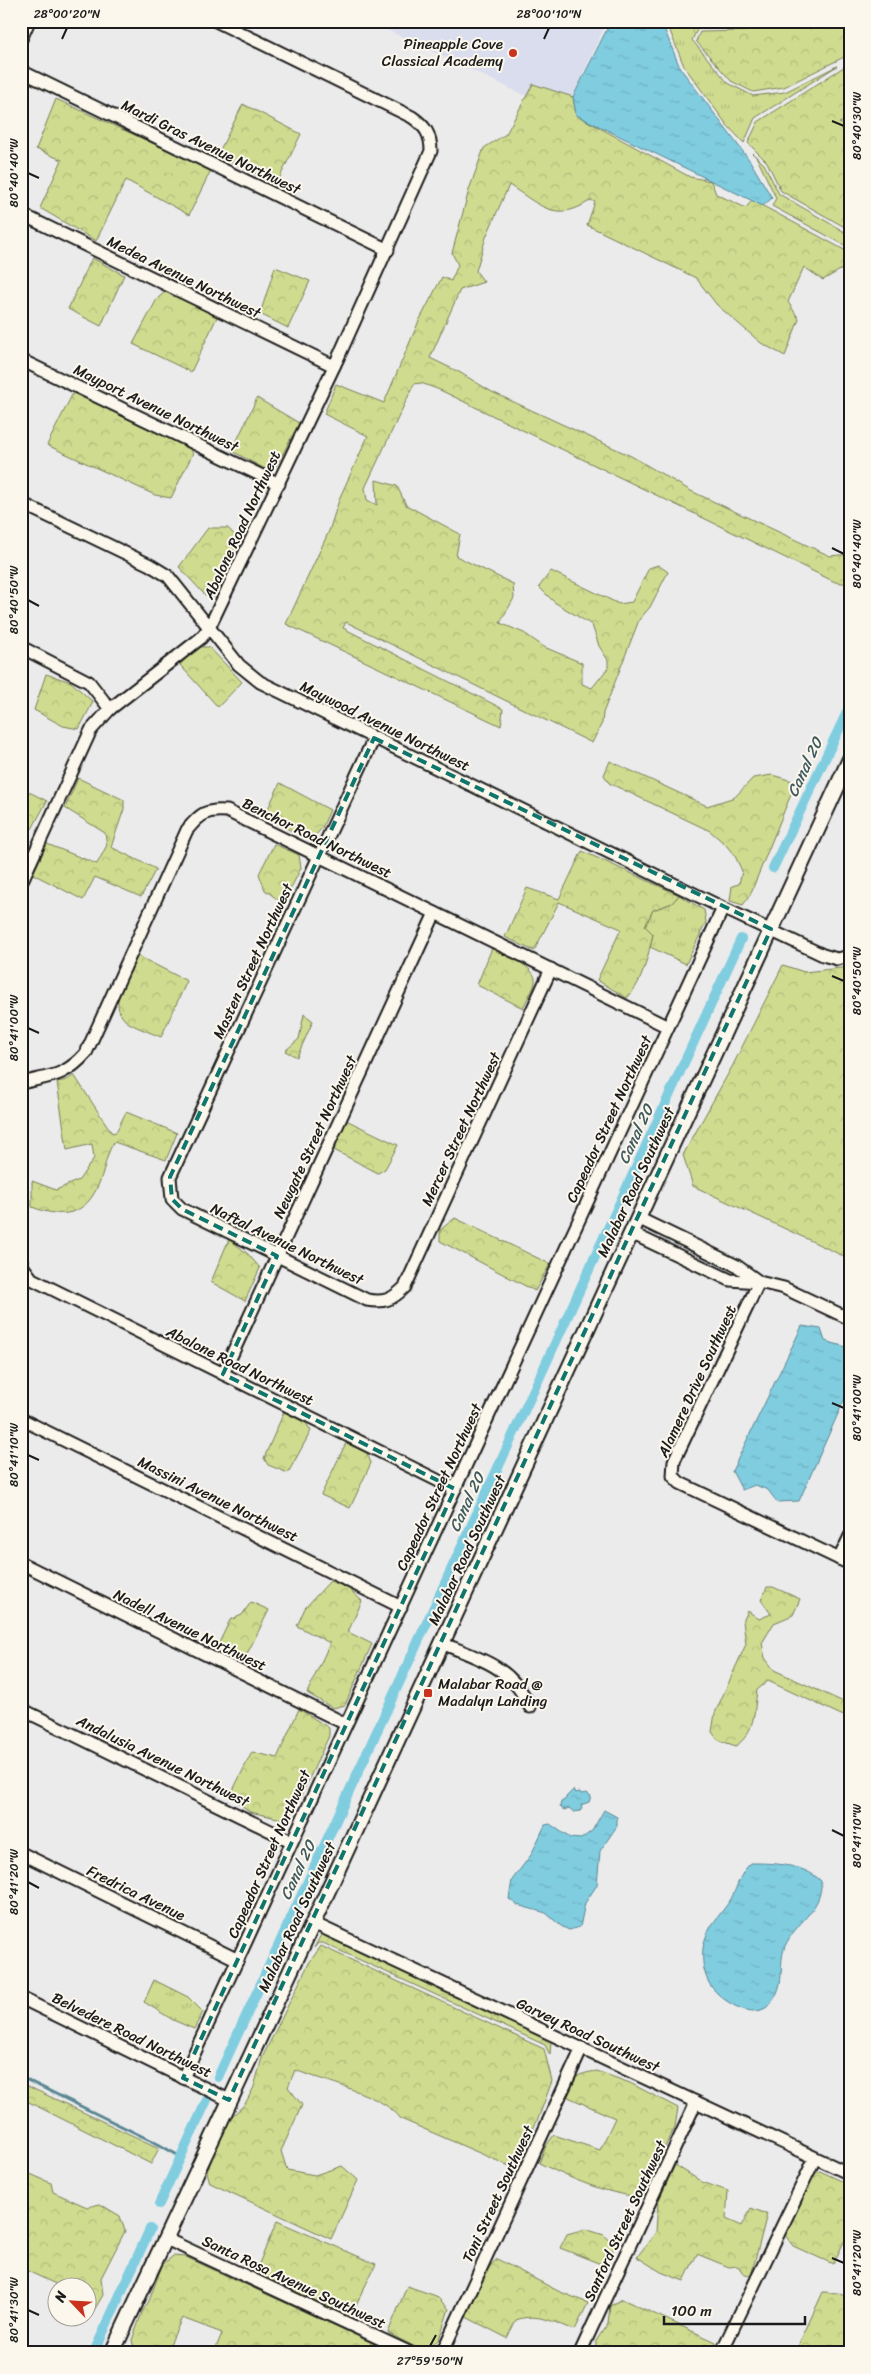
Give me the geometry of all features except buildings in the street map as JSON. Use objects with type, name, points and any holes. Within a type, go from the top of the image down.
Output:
[{"type":"main road","name":"Malabar Road Southwest","points":[[112,2353],[313,1923],[850,759]]},
{"type":"street","points":[[21,39],[30,21]]},
{"type":"street","name":"Abalone Road Northwest","points":[[21,883],[91,730],[110,708],[201,638],[209,628],[279,484],[388,250],[431,151],[431,138],[424,125],[412,117],[216,21]]},
{"type":"street","name":"Mardi Gras Avenue Northwest","points":[[21,71],[388,250]]},
{"type":"street","name":"Medea Avenue Northwest","points":[[21,214],[334,366]]},
{"type":"street","name":"Mayport Avenue Northwest","points":[[21,360],[279,484]]},
{"type":"street","name":"Maywood Avenue Northwest","points":[[21,503],[168,576],[240,665],[260,682],[723,908],[837,959],[850,956]]},
{"type":"street","points":[[21,647],[89,682],[110,708]]},
{"type":"street","name":"Masten Street Northwest","points":[[172,1199],[170,1177],[374,738]]},
{"type":"street","name":"Benchor Road Northwest","points":[[21,1083],[56,1075],[73,1068],[86,1053],[188,830],[198,816],[213,809],[227,811],[668,1027]]},
{"type":"street","name":"Capeador Street Northwest","points":[[183,2078],[723,908]]},
{"type":"street","name":"Newgate Street Northwest","points":[[223,1374],[435,913]]},
{"type":"street","name":"Mercer Street Northwest","points":[[393,1298],[405,1287],[551,969]]},
{"type":"street","name":"Naftal Avenue Northwest","points":[[172,1199],[182,1209],[367,1300],[382,1303],[393,1298]]},
{"type":"street","points":[[638,1218],[737,1266],[759,1282]]},
{"type":"street","points":[[631,1233],[730,1280],[759,1282],[784,1288],[850,1319]]},
{"type":"street","name":"Abalone Road Northwest","points":[[21,1260],[23,1267],[32,1279],[455,1489]]},
{"type":"street","name":"Alamere Drive Southwest","points":[[759,1282],[674,1461],[673,1476],[680,1483],[850,1564]]},
{"type":"street","name":"Massini Avenue Northwest","points":[[21,1419],[400,1606]]},
{"type":"street","points":[[839,1559],[850,1536]]},
{"type":"street","name":"Nadell Avenue Northwest","points":[[21,1564],[346,1724]]},
{"type":"street","points":[[442,1643],[509,1675],[520,1688],[530,1707]]},
{"type":"street","name":"Andalusia Avenue Northwest","points":[[21,1709],[291,1841]]},
{"type":"street","name":"Fredrica Avenue","points":[[21,1853],[238,1960]]},
{"type":"street","name":"Garvey Road Southwest","points":[[313,1923],[850,2174]]},
{"type":"street","name":"Belvedere Road Northwest","points":[[21,1998],[229,2100]]},
{"type":"street","name":"Toni Street Southwest","points":[[442,2353],[582,2048]]},
{"type":"street","name":"Sanford Street Southwest","points":[[580,2353],[696,2102]]},
{"type":"street","points":[[721,2353],[815,2158]]},
{"type":"street","name":"Santa Rosa Avenue Southwest","points":[[166,2239],[410,2353]]},
{"type":"highlighted area","points":[[374,738],[771,929],[229,2100],[183,2078],[455,1489],[223,1374],[277,1256],[182,1209],[172,1199],[170,1177]]},
{"type":"shaded area","name":"Pineapple Cove Classical Academy","points":[[368,21],[607,21],[573,97],[533,84],[528,97]]},
{"type":"green space","points":[[666,21],[743,21],[742,27],[698,28],[692,40],[728,83],[753,96],[785,92],[837,66],[755,118],[744,143],[727,125],[684,66]]},
{"type":"green space","points":[[748,21],[850,21],[850,54],[784,87],[753,92],[731,81],[696,41],[700,32],[745,31]]},
{"type":"green space","points":[[850,63],[850,119],[839,123],[850,128],[850,230],[781,191],[767,162],[748,143],[758,122]]},
{"type":"green space","points":[[533,84],[573,97],[576,115],[690,177],[711,181],[716,194],[746,208],[752,200],[850,253],[850,272],[842,269],[823,280],[804,267],[788,302],[799,319],[785,356],[761,343],[717,305],[696,278],[587,225],[595,202],[591,200],[568,211],[558,211],[539,205],[509,185],[486,237],[476,271],[484,282],[460,290],[430,358],[459,372],[492,392],[631,456],[691,491],[830,556],[850,554],[850,584],[835,582],[440,390],[421,383],[414,384],[365,488],[367,500],[377,505],[376,480],[397,486],[406,505],[460,534],[456,556],[513,584],[514,598],[500,623],[524,633],[544,647],[582,663],[582,684],[592,688],[608,668],[608,660],[599,646],[592,625],[554,602],[539,587],[551,571],[619,604],[632,602],[649,568],[658,565],[668,572],[650,607],[639,620],[603,713],[602,723],[592,743],[346,622],[343,628],[503,709],[501,726],[286,624],[329,531],[340,497],[368,436],[324,414],[336,384],[384,403],[418,323],[442,277],[451,281],[458,265],[452,253],[469,190],[484,148],[506,134]]},
{"type":"green space","points":[[56,99],[211,170],[189,215],[126,180],[96,241],[40,208],[62,160],[36,149]]},
{"type":"green space","points":[[243,104],[301,134],[277,183],[228,161],[220,150]]},
{"type":"green space","points":[[752,153],[764,164],[779,194],[850,235],[850,248],[772,206],[776,198],[757,158]]},
{"type":"green space","points":[[92,258],[124,275],[101,326],[68,309]]},
{"type":"green space","points":[[275,267],[310,281],[288,328],[260,314]]},
{"type":"green space","points":[[167,290],[217,317],[191,372],[133,344],[157,299]]},
{"type":"green space","points":[[73,393],[186,445],[193,453],[171,498],[155,495],[47,445]]},
{"type":"green space","points":[[257,398],[299,423],[277,465],[265,469],[232,451]]},
{"type":"green space","points":[[208,528],[228,528],[239,540],[213,597],[205,595],[179,567]]},
{"type":"green space","points":[[196,647],[209,647],[242,682],[218,707],[180,665]]},
{"type":"green space","points":[[46,674],[71,682],[93,702],[79,729],[63,726],[34,710]]},
{"type":"green space","points":[[610,761],[707,806],[735,797],[753,778],[772,775],[796,782],[750,895],[743,905],[730,901],[732,886],[739,884],[742,871],[735,856],[725,844],[710,831],[609,783],[604,775]]},
{"type":"green space","points":[[78,778],[124,800],[124,809],[111,847],[156,869],[141,897],[95,877],[83,900],[33,874],[47,844],[97,864],[107,845],[105,833],[65,808]]},
{"type":"green space","points":[[280,783],[330,810],[322,828],[313,838],[304,837],[264,817]]},
{"type":"green space","points":[[21,788],[47,801],[32,829],[21,822]]},
{"type":"green space","points":[[274,844],[299,855],[301,868],[286,898],[281,902],[265,890],[259,874]]},
{"type":"green space","points":[[582,851],[679,895],[672,903],[653,910],[645,926],[653,934],[647,960],[637,985],[627,998],[597,980],[621,929],[559,902],[534,951],[505,937],[527,888],[559,899]]},
{"type":"green space","points":[[679,895],[704,910],[706,922],[686,964],[650,947],[653,934],[645,926],[653,910],[672,903]]},
{"type":"green space","points":[[492,948],[526,966],[534,976],[535,982],[532,992],[523,1008],[477,985]]},
{"type":"green space","points":[[136,955],[187,981],[161,1037],[132,1025],[120,1013],[118,996]]},
{"type":"green space","points":[[783,965],[804,972],[850,967],[850,1259],[693,1186],[683,1155],[733,1065]]},
{"type":"green space","points":[[304,1014],[313,1021],[297,1057],[285,1051],[299,1039]]},
{"type":"green space","points":[[74,1075],[112,1133],[116,1132],[126,1112],[177,1133],[166,1160],[114,1142],[97,1188],[91,1198],[84,1206],[76,1210],[67,1213],[56,1213],[32,1207],[32,1181],[56,1190],[79,1180],[94,1158],[92,1144],[67,1150],[57,1082],[67,1080]]},
{"type":"green space","points":[[346,1120],[398,1145],[385,1169],[378,1173],[334,1150]]},
{"type":"green space","points":[[455,1218],[550,1264],[535,1291],[440,1241],[440,1230]]},
{"type":"green space","points":[[229,1239],[248,1254],[260,1268],[245,1301],[211,1282]]},
{"type":"green space","points":[[21,1280],[30,1290],[21,1309]]},
{"type":"green space","points":[[284,1412],[306,1423],[311,1431],[288,1473],[268,1465],[264,1458]]},
{"type":"green space","points":[[346,1443],[367,1453],[371,1463],[350,1508],[321,1495]]},
{"type":"green space","points":[[330,1581],[348,1588],[362,1601],[348,1632],[372,1644],[345,1705],[333,1708],[307,1693],[330,1643],[297,1626],[305,1608]]},
{"type":"green space","points":[[767,1587],[773,1587],[800,1599],[793,1615],[774,1623],[762,1643],[765,1658],[774,1670],[850,1705],[850,1719],[768,1681],[757,1690],[753,1721],[747,1735],[736,1746],[718,1740],[712,1732],[715,1713],[746,1644],[743,1621],[748,1611],[759,1619],[771,1614],[761,1600]]},
{"type":"green space","points":[[251,1602],[269,1610],[244,1660],[218,1645],[230,1620],[242,1615]]},
{"type":"green space","points":[[299,1709],[329,1728],[329,1736],[294,1811],[282,1819],[250,1812],[230,1796],[252,1752],[277,1758]]},
{"type":"green space","points":[[322,1933],[551,2041],[550,2055],[545,2045],[323,1943],[318,1943],[314,1948]]},
{"type":"green space","points":[[321,1946],[544,2049],[552,2081],[538,2119],[514,2168],[401,2119],[393,2110],[368,2096],[295,2070],[288,2087],[302,2105],[281,2151],[287,2170],[315,2175],[342,2166],[358,2180],[331,2239],[210,2183],[207,2172],[225,2123],[245,2104],[254,2087],[262,2058],[309,1963]]},
{"type":"green space","points":[[154,1980],[188,1997],[203,2012],[194,2029],[173,2020],[144,2002]]},
{"type":"green space","points":[[597,2071],[630,2083],[678,2108],[675,2127],[640,2197],[600,2189],[539,2163],[546,2146],[554,2135],[600,2150],[615,2118],[566,2096],[571,2084],[577,2077],[585,2073]]},
{"type":"green space","points":[[21,2083],[159,2148],[151,2164],[21,2098]]},
{"type":"green space","points":[[675,2165],[702,2182],[728,2191],[726,2219],[742,2226],[751,2208],[767,2214],[751,2276],[743,2273],[738,2266],[729,2267],[697,2254],[684,2281],[661,2272],[637,2257],[656,2232],[658,2202]]},
{"type":"green space","points":[[21,2170],[51,2183],[53,2192],[87,2207],[100,2204],[120,2216],[125,2231],[101,2278],[103,2295],[98,2304],[98,2276],[48,2276],[48,2280],[21,2268]]},
{"type":"green space","points":[[820,2171],[850,2185],[850,2230],[833,2264],[793,2246],[785,2235],[812,2175]]},
{"type":"green space","points":[[277,2221],[376,2264],[350,2317],[255,2273]]},
{"type":"green space","points":[[585,2229],[604,2235],[615,2245],[606,2266],[560,2248],[567,2234]]},
{"type":"green space","points":[[173,2256],[186,2257],[394,2353],[257,2353],[247,2348],[244,2353],[214,2353],[222,2333],[182,2318],[166,2353],[135,2353],[132,2340],[143,2310],[149,2301],[162,2265]]},
{"type":"green space","points":[[497,2259],[558,2291],[588,2303],[575,2330],[546,2319],[531,2317],[516,2320],[507,2338],[466,2317],[489,2267]]},
{"type":"green space","points":[[407,2286],[436,2296],[449,2309],[439,2339],[430,2347],[415,2347],[388,2333]]},
{"type":"green space","points":[[823,2292],[838,2293],[850,2299],[850,2353],[795,2353]]},
{"type":"green space","points":[[622,2299],[716,2342],[712,2353],[596,2353],[596,2341],[608,2323],[610,2306]]},
{"type":"water","points":[[611,21],[661,21],[680,68],[750,161],[772,198],[763,206],[576,115],[573,97]]},
{"type":"water","points":[[802,1326],[821,1329],[825,1341],[850,1348],[850,1387],[799,1501],[777,1502],[768,1490],[755,1485],[742,1490],[732,1471]]},
{"type":"water","points":[[573,1790],[576,1793],[587,1793],[591,1796],[589,1802],[581,1805],[582,1809],[580,1811],[574,1812],[569,1808],[564,1810],[560,1807],[561,1802]]},
{"type":"water","points":[[604,1810],[617,1817],[617,1826],[600,1851],[597,1885],[585,1903],[580,1927],[569,1930],[561,1926],[546,1913],[517,1905],[509,1899],[512,1880],[531,1855],[545,1825],[550,1824],[570,1838],[581,1839],[592,1831]]},
{"type":"water","points":[[751,1863],[779,1864],[797,1868],[814,1875],[821,1881],[818,1899],[792,1934],[784,1949],[781,1979],[776,1995],[764,2009],[756,2011],[736,2007],[712,1988],[704,1969],[703,1957],[703,1948],[707,1934],[731,1899],[741,1876]]},
{"type":"waterway","name":"Canal 20","points":[[773,868],[850,706]]},
{"type":"waterway","name":"Canal 20","points":[[218,2077],[741,939]]},
{"type":"waterway","points":[[21,2077],[181,2157]]},
{"type":"waterway","name":"Canal 20","points":[[159,2204],[207,2100]]},
{"type":"waterway","name":"Canal 20","points":[[95,2350],[150,2229]]},
{"type":"place","name":"Pineapple Cove Classical Academy","points":[[513,53]]},
{"type":"place","name":"Malabar Road @ Madalyn Landing","points":[[428,1693]]}]
